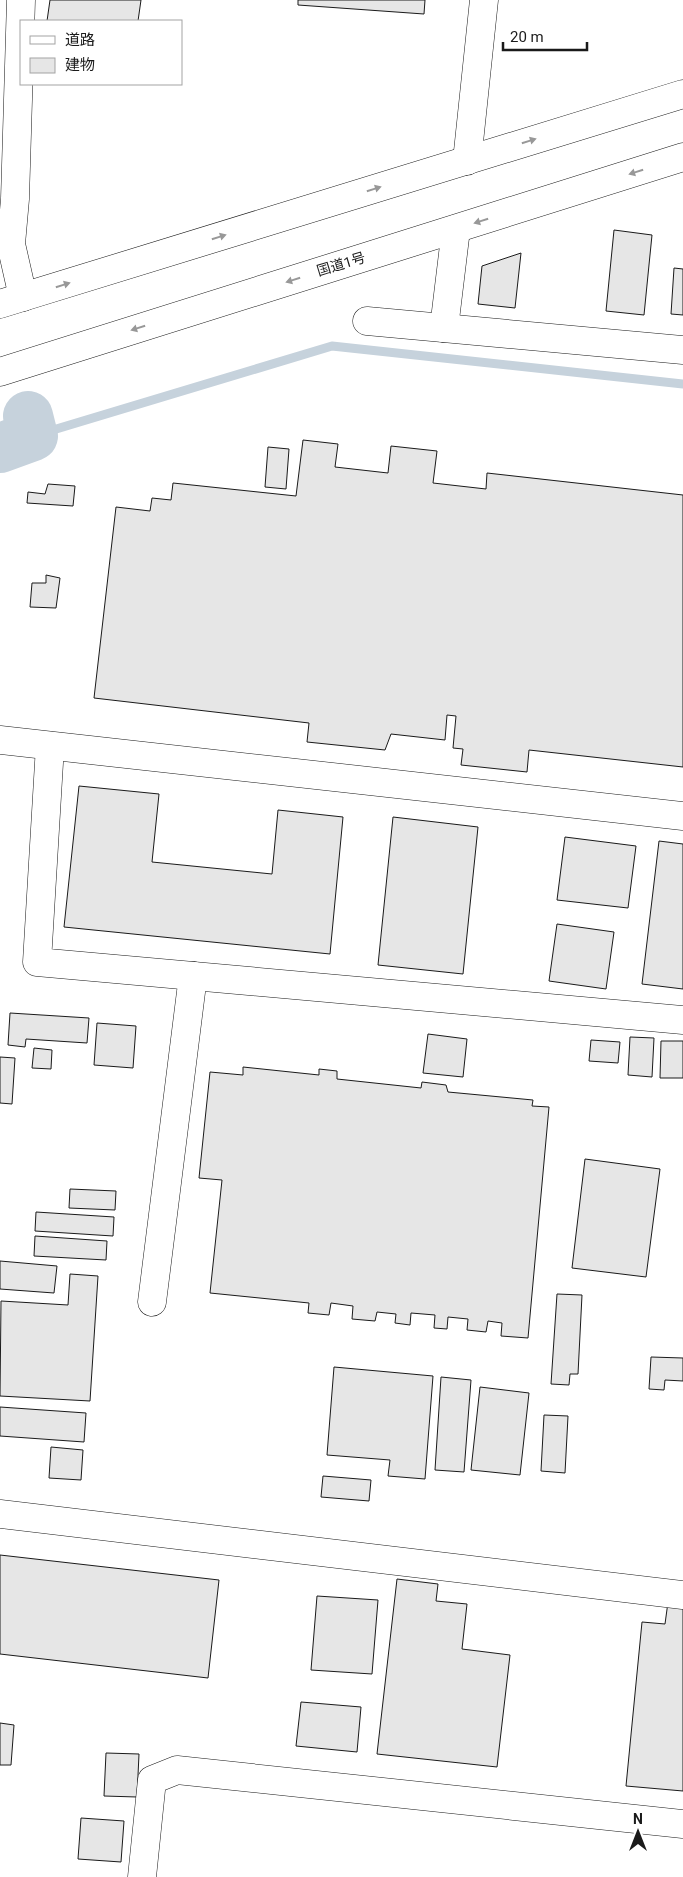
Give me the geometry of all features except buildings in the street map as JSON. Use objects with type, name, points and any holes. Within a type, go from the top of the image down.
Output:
[{"type":"main road","points":[[21,20],[22,0]]},
{"type":"main road","points":[[467,161],[484,0]]},
{"type":"main road","points":[[20,57],[15,199],[11,244],[11,301],[683,94]]},
{"type":"main road","name":"国道1号","points":[[0,372],[683,157]]},
{"type":"main road","points":[[444,328],[456,228]]},
{"type":"main road","points":[[367,321],[683,350]]},
{"type":"main road","points":[[0,740],[683,816]]},
{"type":"main road","points":[[50,746],[38,962],[683,1020]]},
{"type":"main road","points":[[152,1302],[193,976]]},
{"type":"main road","points":[[0,1514],[683,1594]]},
{"type":"main road","points":[[142,1877],[152,1780],[178,1770],[683,1824]]},
{"type":"waterway","points":[[33,436],[332,346],[683,384]]},
{"type":"waterway","points":[[0,448],[33,436],[28,416]]}]
